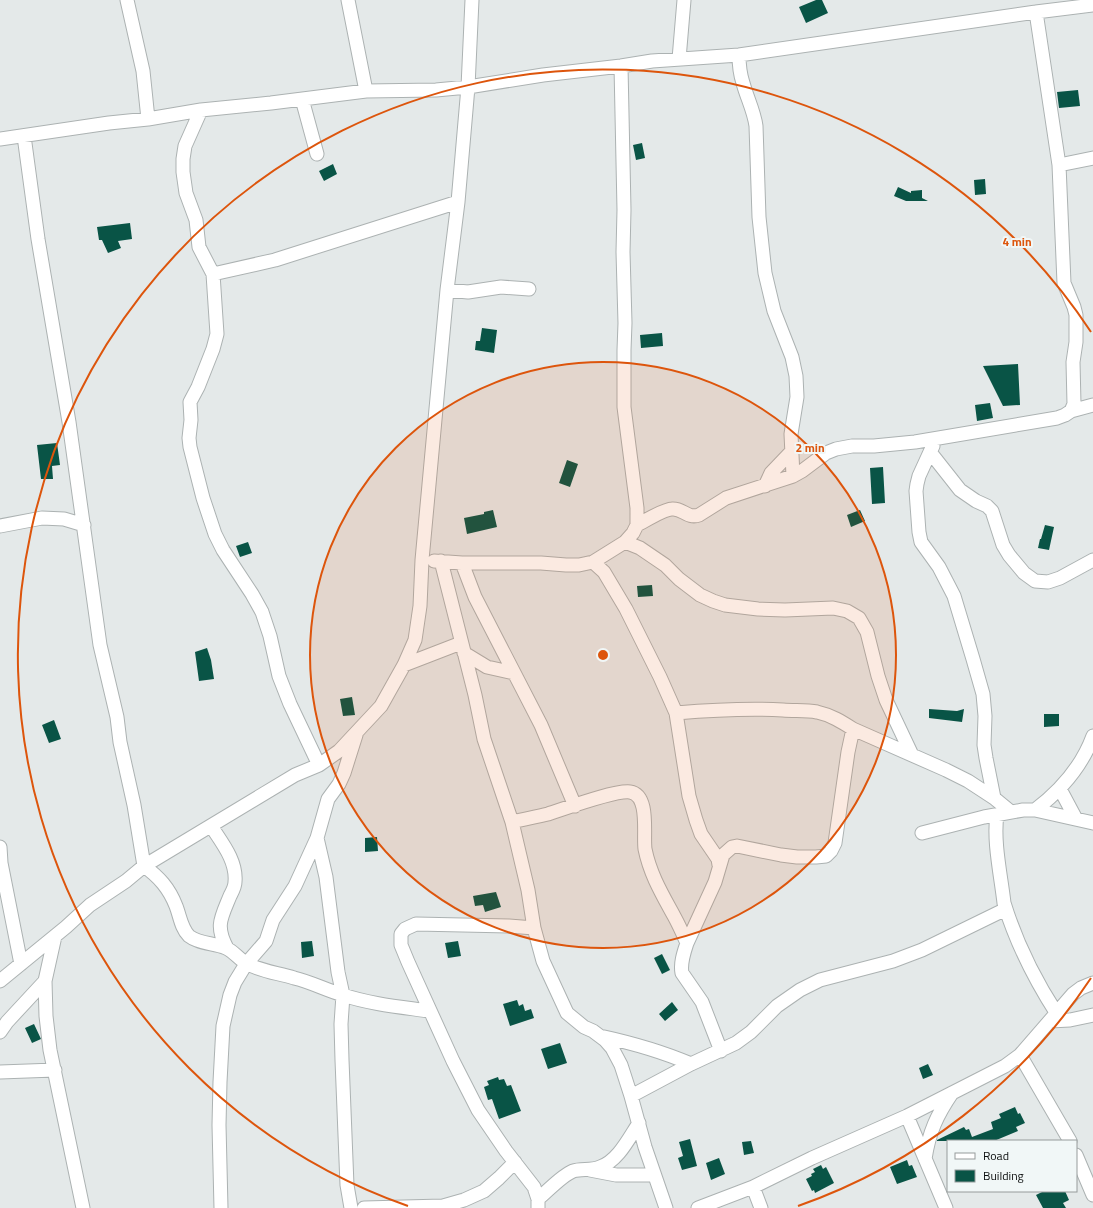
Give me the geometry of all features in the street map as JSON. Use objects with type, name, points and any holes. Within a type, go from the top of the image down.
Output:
[{"type":"street","points":[[127,0],[143,71],[148,119]]},
{"type":"street","points":[[348,0],[366,91]]},
{"type":"street","points":[[0,981],[90,905],[126,881],[144,866],[295,775],[319,765],[339,751],[381,706],[404,665],[414,640],[420,606],[422,560],[468,87],[472,0]]},
{"type":"street","points":[[679,59],[684,0]]},
{"type":"street","points":[[0,139],[109,123],[148,119],[201,110],[366,91],[436,90],[468,87],[543,75],[652,61],[739,55],[1093,5]]},
{"type":"street","points":[[1036,12],[1059,165],[1064,283],[1076,315],[1076,342],[1073,362],[1074,404],[1071,411]]},
{"type":"street","points":[[739,55],[743,85],[754,113],[756,126],[759,217],[765,273],[774,311],[792,357],[796,376],[797,397],[792,425],[793,476]]},
{"type":"street","points":[[422,560],[462,563],[541,563],[566,566],[580,565],[593,562],[625,542],[633,533],[636,525],[637,508],[624,406],[625,323],[621,66]]},
{"type":"street","points":[[302,99],[317,154]]},
{"type":"street","points":[[201,110],[185,146],[183,172],[186,193],[196,220],[199,248],[213,274],[216,341],[198,387],[190,402],[190,446],[203,498],[215,534],[222,550],[252,594],[262,612],[270,636],[280,676],[290,704],[319,765]]},
{"type":"street","points":[[24,136],[38,239],[69,422],[100,645],[117,717],[120,742],[134,805],[144,866],[162,881],[175,905],[183,927],[188,934],[199,941],[213,943],[227,948],[246,964],[268,972],[294,977],[343,995],[362,1000],[429,1011]]},
{"type":"street","points":[[1059,165],[1093,158]]},
{"type":"street","points":[[213,274],[275,260],[458,202]]},
{"type":"street","points":[[448,290],[468,292],[502,287],[529,289]]},
{"type":"street","points":[[636,525],[672,509],[680,510],[687,515],[695,517],[726,498],[793,476],[826,453],[836,449],[852,446],[897,444],[1058,418],[1071,411],[1093,405]]},
{"type":"street","points":[[937,438],[919,476],[916,491],[920,537],[925,548],[939,567],[954,596],[983,694],[985,716],[984,745],[994,798]]},
{"type":"street","points":[[765,486],[771,473],[792,451]]},
{"type":"street","points":[[930,452],[960,490],[976,501],[987,506],[992,511],[1003,545],[1009,555],[1024,573],[1035,581],[1048,582],[1060,578],[1093,560]]},
{"type":"street","points":[[0,526],[42,518],[64,519],[84,525]]},
{"type":"street","points":[[625,542],[640,548],[665,565],[684,583],[700,595],[725,605],[758,609],[785,610],[833,608],[847,611],[859,618],[867,632],[878,676],[886,700],[912,755]]},
{"type":"street","points":[[441,561],[484,739],[512,822],[528,890],[534,928],[543,961],[567,1013],[584,1027],[600,1036],[612,1048],[621,1065],[654,1175],[666,1208]]},
{"type":"street","points":[[593,562],[604,572],[626,609],[676,713],[689,796],[701,834],[718,859],[719,865]]},
{"type":"street","points":[[462,563],[475,597],[541,725],[575,806]]},
{"type":"street","points":[[404,665],[463,648]]},
{"type":"street","points":[[463,648],[487,667],[514,673]]},
{"type":"street","points":[[676,713],[715,710],[817,712],[842,721],[853,729],[968,781],[994,798],[1011,812]]},
{"type":"street","points":[[720,1051],[702,1002],[682,973],[682,962],[687,943],[715,882],[719,865],[726,851],[737,846],[797,857],[826,856],[831,851],[835,843],[847,759],[853,729]]},
{"type":"street","points":[[221,1208],[219,1125],[223,1026],[230,995],[235,982],[246,964],[266,941],[273,920],[295,886],[317,838],[328,799],[340,782],[349,759],[356,733]]},
{"type":"street","points":[[1035,810],[1060,789],[1076,769],[1089,747],[1093,736]]},
{"type":"street","points":[[1060,789],[1088,821]]},
{"type":"street","points":[[512,822],[623,792],[634,793],[639,797],[643,804],[645,848],[652,874],[687,943]]},
{"type":"street","points":[[922,833],[1011,812],[1035,810],[1088,821]]},
{"type":"street","points":[[997,815],[998,856],[1004,903],[1016,935],[1054,1017]]},
{"type":"street","points":[[211,826],[230,856],[235,871],[235,883],[220,921],[221,938],[227,948]]},
{"type":"street","points":[[317,838],[326,877],[338,972],[343,995],[341,1024],[342,1060],[347,1185],[351,1208]]},
{"type":"street","points":[[0,848],[21,964]]},
{"type":"street","points":[[631,1096],[736,1042],[751,1032],[777,1006],[800,990],[820,980],[870,968],[900,958],[942,940],[1006,909]]},
{"type":"street","points":[[534,928],[416,924],[405,929],[401,934],[401,945],[429,1011],[478,1110],[493,1133],[534,1187],[538,1203],[571,1172],[579,1169],[616,1176],[654,1175]]},
{"type":"street","points":[[55,936],[45,981],[46,1016],[50,1050],[83,1208]]},
{"type":"street","points":[[0,1032],[7,1022],[45,981]]},
{"type":"street","points":[[698,1208],[753,1187],[812,1158],[907,1116],[1005,1066],[1020,1055],[1073,994],[1081,988],[1093,983]]},
{"type":"street","points":[[1054,1017],[1070,1020],[1093,1015]]},
{"type":"street","points":[[600,1036],[629,1042],[652,1049],[691,1064]]},
{"type":"street","points":[[1020,1055],[1069,1140]]},
{"type":"street","points":[[0,1072],[54,1070]]},
{"type":"street","points":[[925,1159],[927,1144],[932,1128],[941,1110],[953,1092]]},
{"type":"street","points":[[907,1116],[946,1208]]},
{"type":"street","points":[[587,1170],[600,1168],[616,1156],[638,1123]]},
{"type":"street","points":[[1077,1157],[1093,1194]]},
{"type":"street","points":[[364,1208],[443,1206],[464,1200],[484,1191],[515,1162]]},
{"type":"street","points":[[753,1187],[761,1208]]},
{"type":"building","points":[[816,0],[822,0],[828,13],[806,23],[799,7]]},
{"type":"building","points":[[1078,90],[1080,106],[1059,108],[1057,92]]},
{"type":"building","points":[[642,143],[645,158],[636,160],[633,145]]},
{"type":"building","points":[[333,164],[337,174],[324,181],[319,171]]},
{"type":"building","points":[[985,179],[986,194],[975,195],[974,180]]},
{"type":"building","points":[[898,187],[911,193],[911,191],[922,190],[922,198],[928,201],[906,201],[894,196]]},
{"type":"building","points":[[130,223],[132,239],[118,241],[121,248],[108,253],[102,240],[99,240],[97,227]]},
{"type":"building","points":[[482,328],[497,330],[494,353],[475,350],[476,341],[480,341]]},
{"type":"building","points":[[662,333],[663,346],[641,348],[640,335]]},
{"type":"building","points":[[1018,364],[1020,405],[1003,406],[983,366]]},
{"type":"building","points":[[990,403],[993,418],[977,421],[975,405]]},
{"type":"building","points":[[57,443],[60,465],[52,466],[53,479],[41,479],[37,445]]},
{"type":"building","points":[[567,460],[578,464],[570,487],[559,483]]},
{"type":"building","points":[[883,467],[885,503],[872,504],[870,468]]},
{"type":"building","points":[[493,510],[497,527],[467,534],[464,518],[484,514],[484,512]]},
{"type":"building","points":[[860,510],[865,521],[851,527],[847,515]]},
{"type":"building","points":[[1045,525],[1054,527],[1049,550],[1038,548]]},
{"type":"building","points":[[248,542],[252,553],[240,557],[236,546]]},
{"type":"building","points":[[652,585],[653,596],[638,597],[637,586]]},
{"type":"building","points":[[207,648],[211,660],[214,679],[199,681],[195,652]]},
{"type":"building","points":[[352,697],[355,715],[343,716],[340,699]]},
{"type":"building","points":[[929,709],[957,711],[964,709],[962,722],[929,718]]},
{"type":"building","points":[[1044,714],[1059,714],[1059,726],[1044,727]]},
{"type":"building","points":[[54,720],[61,739],[49,743],[42,725]]},
{"type":"building","points":[[377,837],[378,851],[365,852],[365,838]]},
{"type":"building","points":[[496,892],[501,907],[485,912],[483,905],[475,906],[473,896]]},
{"type":"building","points":[[312,941],[314,956],[302,958],[301,942]]},
{"type":"building","points":[[458,941],[461,956],[448,958],[445,943]]},
{"type":"building","points":[[662,954],[670,970],[662,974],[654,958]]},
{"type":"building","points":[[517,1000],[519,1006],[523,1004],[525,1011],[531,1009],[534,1018],[510,1026],[503,1004]]},
{"type":"building","points":[[672,1002],[678,1010],[665,1021],[659,1014]]},
{"type":"building","points":[[34,1024],[41,1039],[32,1043],[25,1028]]},
{"type":"building","points":[[560,1043],[567,1063],[548,1069],[541,1049]]},
{"type":"building","points":[[928,1064],[933,1075],[923,1079],[919,1068]]},
{"type":"building","points":[[498,1077],[499,1080],[504,1079],[507,1086],[511,1085],[521,1111],[499,1119],[492,1099],[488,1100],[484,1087],[489,1085],[487,1081]]},
{"type":"building","points":[[1015,1107],[1025,1123],[1016,1127],[1018,1131],[996,1140],[937,1141],[964,1127],[966,1130],[969,1129],[972,1137],[993,1129],[991,1122],[1001,1118],[999,1114]]},
{"type":"building","points":[[690,1139],[697,1166],[682,1170],[678,1158],[683,1156],[679,1142]]},
{"type":"building","points":[[751,1141],[754,1153],[744,1155],[742,1142]]},
{"type":"building","points":[[719,1158],[725,1174],[711,1180],[706,1163]]},
{"type":"building","points":[[907,1160],[909,1166],[912,1165],[917,1177],[897,1184],[890,1167]]},
{"type":"building","points":[[821,1165],[823,1169],[826,1167],[834,1183],[815,1193],[814,1190],[812,1191],[806,1179],[812,1176],[811,1174],[815,1172],[813,1169]]},
{"type":"building","points":[[1042,1192],[1065,1192],[1069,1200],[1063,1203],[1066,1208],[1043,1208],[1036,1195]]}]
